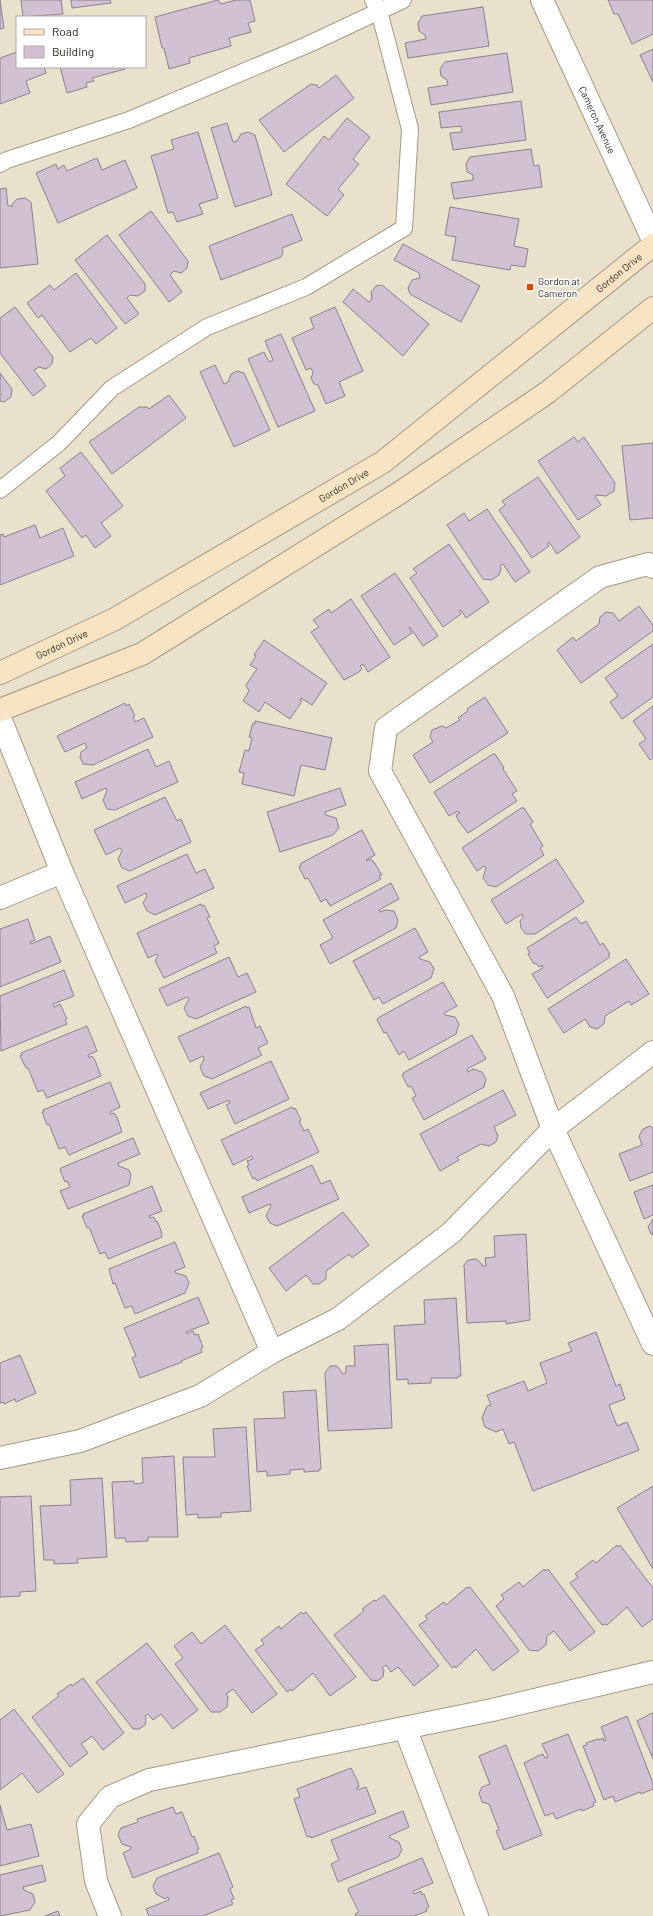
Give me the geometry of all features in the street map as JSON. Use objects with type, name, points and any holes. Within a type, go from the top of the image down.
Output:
[{"type":"main road","name":"Gordon Drive","points":[[0,673],[115,618],[383,462],[653,245]]},
{"type":"main road","points":[[0,710],[142,654],[398,494],[548,392],[653,308]]},
{"type":"street","name":"Cameron Avenue","points":[[542,0],[653,240]]},
{"type":"street","points":[[653,567],[648,564],[600,577],[386,728],[380,772],[503,996],[554,1129],[653,1344]]},
{"type":"street","points":[[0,718],[62,872],[272,1352]]},
{"type":"street","points":[[0,898],[62,872]]},
{"type":"street","points":[[0,1458],[80,1441],[200,1396],[272,1352],[338,1319],[451,1233],[554,1129],[653,1052]]},
{"type":"street","points":[[110,1916],[96,1881],[88,1824],[110,1797],[149,1780],[492,1710],[653,1672]]},
{"type":"street","points":[[405,1728],[477,1916]]},
{"type":"lane","points":[[0,164],[7,160],[129,120],[307,45],[376,6],[403,0]]},
{"type":"lane","points":[[0,490],[59,443],[112,388],[207,327],[306,287],[404,228],[410,129],[376,6]]},
{"type":"building","points":[[0,0],[4,28],[0,29]]},
{"type":"building","points":[[21,0],[61,0],[63,14],[23,16]]},
{"type":"building","points":[[71,0],[110,0],[111,3],[72,8]]},
{"type":"building","points":[[218,0],[221,4],[236,0],[250,0],[255,21],[248,23],[251,32],[229,38],[231,46],[189,58],[190,63],[169,69],[164,48],[162,48],[155,17]]},
{"type":"building","points":[[608,0],[653,0],[653,34],[632,44],[618,14],[614,14]]},
{"type":"building","points":[[483,7],[489,46],[408,58],[405,43],[426,39],[425,35],[419,31],[418,23],[422,16]]},
{"type":"building","points":[[653,49],[653,82],[640,55]]},
{"type":"building","points":[[16,52],[16,68],[44,68],[46,73],[26,81],[30,93],[0,104],[0,58]]},
{"type":"building","points":[[507,53],[513,92],[431,105],[428,88],[448,85],[447,80],[441,76],[440,69],[445,62]]},
{"type":"building","points":[[60,68],[125,69],[92,78],[94,81],[86,83],[87,87],[67,93]]},
{"type":"building","points":[[336,75],[354,98],[284,152],[259,120],[311,84],[317,85],[319,88]]},
{"type":"building","points":[[521,101],[526,140],[453,150],[450,133],[462,132],[461,126],[441,128],[439,112]]},
{"type":"building","points":[[347,118],[370,137],[353,159],[359,164],[338,189],[344,195],[327,216],[286,184],[324,136],[329,140]]},
{"type":"building","points":[[227,123],[233,142],[237,141],[241,134],[248,132],[255,135],[272,195],[235,207],[211,128]]},
{"type":"building","points":[[198,132],[218,198],[199,204],[203,214],[177,222],[173,212],[168,213],[151,156],[174,149],[171,140]]},
{"type":"building","points":[[531,149],[534,166],[539,165],[542,187],[454,199],[451,183],[473,180],[473,175],[467,172],[466,164],[470,157]]},
{"type":"building","points":[[97,158],[102,170],[125,160],[137,188],[58,223],[36,173],[56,164],[58,169],[64,165],[67,171]]},
{"type":"building","points":[[6,188],[8,206],[13,206],[12,204],[17,199],[25,198],[31,202],[38,264],[0,268],[0,189]]},
{"type":"building","points":[[450,207],[519,219],[514,246],[528,249],[525,267],[511,265],[510,270],[452,260],[456,237],[445,235]]},
{"type":"building","points":[[151,211],[188,261],[187,268],[181,273],[174,271],[170,275],[182,292],[169,302],[119,235]]},
{"type":"building","points":[[292,214],[302,240],[282,248],[283,252],[281,257],[221,280],[209,246]]},
{"type":"building","points":[[107,235],[145,284],[145,291],[138,296],[130,295],[127,298],[139,314],[125,324],[75,260]]},
{"type":"building","points":[[403,244],[480,286],[461,322],[410,294],[408,288],[412,280],[420,278],[419,273],[394,260]]},
{"type":"building","points":[[76,273],[117,328],[96,344],[91,338],[70,352],[42,315],[38,318],[27,303],[50,285],[54,290]]},
{"type":"building","points":[[382,285],[429,324],[403,356],[343,302],[353,289],[369,302],[372,299],[371,292],[376,286]]},
{"type":"building","points":[[15,307],[53,357],[52,364],[46,369],[39,367],[34,370],[46,386],[33,396],[0,353],[0,318]]},
{"type":"building","points":[[335,307],[363,371],[339,382],[345,396],[326,404],[318,385],[314,384],[311,378],[313,373],[311,368],[306,370],[292,338],[314,328],[310,318]]},
{"type":"building","points":[[281,334],[315,411],[278,427],[248,359],[264,352],[269,362],[273,360],[265,341]]},
{"type":"building","points":[[215,365],[224,384],[228,382],[231,374],[237,371],[244,373],[270,430],[234,447],[200,372]]},
{"type":"building","points":[[0,373],[12,389],[11,397],[4,402],[0,401]]},
{"type":"building","points":[[169,395],[186,418],[112,474],[89,442],[139,407],[147,407],[149,409]]},
{"type":"building","points":[[574,437],[578,442],[584,437],[615,483],[614,491],[606,496],[595,496],[601,505],[578,520],[538,461]]},
{"type":"building","points":[[653,443],[653,518],[630,520],[622,446]]},
{"type":"building","points":[[81,452],[123,506],[101,523],[111,536],[95,548],[86,535],[82,538],[46,491],[65,476],[60,468]]},
{"type":"building","points":[[538,477],[580,537],[557,554],[549,542],[547,544],[549,546],[532,558],[499,510],[505,505],[502,501]]},
{"type":"building","points":[[487,509],[530,572],[515,582],[503,564],[500,566],[501,568],[499,575],[491,580],[483,579],[447,525],[464,513],[469,521]]},
{"type":"building","points":[[35,525],[40,538],[63,528],[74,556],[0,585],[0,535],[3,534],[4,537]]},
{"type":"building","points":[[449,544],[489,602],[466,618],[461,610],[459,611],[461,614],[443,627],[410,578],[417,573],[413,569]]},
{"type":"building","points":[[395,573],[438,636],[423,646],[410,627],[409,628],[412,633],[394,645],[361,596]]},
{"type":"building","points":[[351,599],[390,657],[368,672],[363,664],[360,666],[362,669],[359,672],[344,680],[311,632],[319,627],[313,620],[329,609],[331,613]]},
{"type":"building","points":[[639,606],[653,625],[653,631],[581,683],[557,650],[573,637],[576,641],[599,624],[600,617],[606,612],[613,613],[619,621]]},
{"type":"building","points":[[264,640],[327,683],[312,705],[301,698],[300,700],[302,701],[290,719],[265,702],[259,712],[243,701],[249,691],[246,685],[257,669],[250,665],[256,656],[254,655]]},
{"type":"building","points":[[653,644],[653,697],[622,719],[610,702],[618,696],[605,678]]},
{"type":"building","points":[[485,697],[508,733],[430,783],[413,755],[433,742],[430,737],[432,730],[442,726],[446,728],[460,720],[458,718],[468,711],[467,709]]},
{"type":"building","points":[[125,703],[126,706],[129,704],[135,716],[133,717],[135,722],[144,718],[153,737],[93,765],[83,764],[80,757],[81,752],[87,748],[85,743],[65,752],[57,736]]},
{"type":"building","points":[[653,706],[653,758],[650,760],[639,744],[646,739],[633,721]]},
{"type":"building","points":[[255,721],[332,738],[325,770],[301,765],[294,796],[242,784],[244,773],[239,772],[245,750],[249,751],[252,738],[249,737]]},
{"type":"building","points":[[148,749],[156,767],[169,761],[178,782],[115,810],[107,809],[103,800],[107,791],[106,788],[82,799],[75,782]]},
{"type":"building","points":[[495,754],[517,791],[512,794],[517,801],[468,833],[456,815],[460,813],[458,811],[449,816],[434,792]]},
{"type":"building","points":[[340,788],[346,805],[325,812],[326,815],[336,818],[339,828],[333,835],[280,852],[267,812]]},
{"type":"building","points":[[165,797],[177,821],[181,819],[191,842],[130,871],[122,868],[118,859],[122,851],[120,848],[106,855],[94,830]]},
{"type":"building","points":[[521,808],[524,808],[533,822],[530,824],[543,846],[540,848],[544,855],[496,887],[488,885],[483,878],[486,868],[484,866],[477,871],[462,848]]},
{"type":"building","points":[[362,830],[375,855],[366,860],[371,859],[374,862],[382,875],[379,876],[381,879],[330,906],[326,899],[321,902],[308,878],[305,879],[299,867],[301,866],[300,864]]},
{"type":"building","points":[[187,854],[196,873],[205,869],[214,888],[155,915],[147,911],[143,903],[147,896],[146,893],[125,903],[117,886]]},
{"type":"building","points":[[556,859],[584,902],[535,934],[526,934],[521,928],[520,921],[523,917],[522,914],[506,924],[491,900]]},
{"type":"building","points":[[391,883],[399,899],[379,910],[380,912],[385,910],[394,911],[398,920],[396,928],[330,964],[320,945],[333,938],[323,920]]},
{"type":"building","points":[[201,904],[202,906],[204,905],[210,917],[207,918],[219,943],[214,946],[217,953],[164,978],[156,963],[156,958],[158,956],[157,954],[148,958],[137,933]]},
{"type":"building","points":[[576,917],[581,924],[586,921],[600,945],[603,943],[610,954],[608,955],[610,957],[547,998],[532,974],[543,968],[542,965],[539,967],[536,963],[534,964],[528,954],[530,953],[527,948]]},
{"type":"building","points":[[28,919],[35,940],[30,942],[31,944],[50,936],[61,962],[0,987],[0,929]]},
{"type":"building","points":[[415,928],[428,952],[419,957],[420,959],[430,962],[434,969],[431,978],[383,1004],[379,997],[374,1000],[353,961]]},
{"type":"building","points":[[229,957],[238,977],[247,973],[256,992],[196,1019],[188,1016],[184,1008],[189,999],[187,997],[167,1006],[159,989]]},
{"type":"building","points":[[626,959],[649,994],[631,1005],[629,1001],[605,1016],[604,1024],[597,1029],[590,1027],[585,1019],[564,1033],[548,1009]]},
{"type":"building","points":[[64,970],[74,996],[53,1004],[54,1007],[60,1004],[67,1019],[65,1020],[67,1024],[1,1051],[0,996]]},
{"type":"building","points":[[443,982],[457,1006],[444,1013],[445,1015],[455,1017],[459,1024],[456,1034],[409,1060],[404,1051],[399,1055],[386,1032],[384,1033],[377,1020],[378,1018]]},
{"type":"building","points":[[246,1006],[247,1008],[249,1007],[256,1028],[260,1026],[268,1043],[258,1048],[262,1055],[212,1079],[204,1076],[200,1067],[204,1059],[203,1056],[190,1062],[178,1037]]},
{"type":"building","points":[[87,1026],[97,1051],[88,1055],[89,1058],[92,1056],[95,1060],[101,1076],[47,1098],[43,1090],[38,1092],[28,1068],[26,1068],[20,1056],[22,1055],[21,1053]]},
{"type":"building","points":[[472,1035],[486,1059],[467,1069],[468,1072],[473,1069],[482,1072],[486,1079],[484,1087],[424,1120],[412,1098],[416,1096],[411,1086],[408,1087],[402,1075],[404,1074],[403,1073]]},
{"type":"building","points":[[271,1061],[289,1099],[235,1124],[226,1105],[230,1103],[229,1100],[208,1109],[200,1093]]},
{"type":"building","points":[[110,1082],[120,1107],[110,1112],[111,1114],[114,1113],[117,1117],[122,1132],[69,1155],[65,1147],[59,1149],[49,1124],[47,1125],[42,1112],[44,1112],[43,1110]]},
{"type":"building","points":[[503,1090],[516,1115],[494,1127],[498,1136],[496,1142],[489,1146],[481,1144],[457,1157],[459,1160],[440,1171],[420,1134]]},
{"type":"building","points":[[292,1107],[293,1109],[295,1108],[301,1120],[299,1121],[304,1131],[308,1129],[319,1152],[257,1181],[255,1178],[253,1179],[247,1166],[249,1165],[247,1161],[253,1159],[252,1156],[233,1165],[221,1140]]},
{"type":"building","points":[[650,1126],[653,1128],[653,1172],[630,1181],[619,1154],[642,1145],[639,1136],[643,1129]]},
{"type":"building","points":[[133,1138],[140,1154],[118,1163],[119,1166],[129,1170],[131,1175],[129,1185],[68,1209],[60,1191],[70,1187],[67,1181],[65,1182],[60,1170],[61,1168]]},
{"type":"building","points":[[312,1165],[321,1184],[330,1180],[339,1199],[277,1226],[270,1223],[266,1216],[271,1206],[270,1204],[249,1213],[242,1197]]},
{"type":"building","points":[[653,1185],[653,1215],[644,1219],[634,1192]]},
{"type":"building","points":[[152,1186],[162,1211],[149,1216],[150,1218],[154,1217],[156,1222],[157,1221],[162,1237],[108,1259],[105,1252],[100,1254],[89,1227],[87,1228],[82,1216],[84,1216],[83,1214]]},
{"type":"building","points":[[343,1212],[369,1245],[352,1258],[349,1254],[326,1271],[326,1279],[319,1284],[313,1284],[306,1275],[286,1291],[269,1268]]},
{"type":"building","points":[[653,1219],[653,1235],[648,1227]]},
{"type":"building","points":[[526,1234],[530,1320],[506,1324],[506,1321],[467,1323],[464,1265],[468,1260],[476,1259],[482,1264],[482,1266],[486,1266],[485,1258],[495,1257],[494,1236]]},
{"type":"building","points":[[175,1242],[185,1267],[175,1271],[176,1273],[186,1276],[189,1283],[185,1293],[135,1314],[132,1306],[125,1308],[115,1283],[113,1284],[109,1269]]},
{"type":"building","points":[[198,1297],[209,1323],[186,1332],[187,1334],[193,1331],[195,1335],[198,1334],[203,1347],[201,1348],[202,1352],[181,1361],[182,1362],[140,1378],[132,1358],[136,1356],[124,1328]]},
{"type":"building","points":[[456,1298],[461,1376],[458,1376],[458,1378],[431,1378],[431,1383],[408,1384],[408,1379],[397,1380],[394,1326],[425,1324],[424,1300]]},
{"type":"building","points":[[596,1332],[616,1386],[620,1384],[625,1399],[609,1405],[617,1426],[627,1422],[639,1450],[533,1491],[514,1442],[509,1444],[503,1429],[496,1432],[485,1427],[482,1418],[487,1406],[491,1405],[487,1395],[524,1381],[528,1391],[547,1383],[540,1363],[572,1351],[568,1343]]},
{"type":"building","points":[[388,1344],[392,1428],[328,1431],[325,1373],[330,1366],[337,1366],[343,1374],[346,1373],[346,1366],[355,1366],[354,1346]]},
{"type":"building","points":[[20,1355],[36,1393],[16,1402],[15,1399],[4,1404],[3,1402],[0,1403],[0,1363]]},
{"type":"building","points":[[316,1390],[321,1469],[319,1469],[319,1471],[304,1472],[304,1469],[290,1470],[290,1474],[267,1476],[267,1471],[257,1472],[254,1419],[285,1418],[283,1392]]},
{"type":"building","points":[[246,1427],[251,1511],[221,1513],[221,1517],[198,1518],[198,1514],[186,1515],[183,1457],[215,1457],[213,1429]]},
{"type":"building","points":[[174,1456],[178,1537],[148,1537],[148,1541],[126,1542],[125,1538],[115,1538],[112,1482],[134,1481],[134,1484],[143,1483],[142,1458]]},
{"type":"building","points":[[102,1478],[107,1557],[77,1559],[78,1563],[54,1564],[54,1560],[44,1560],[40,1506],[71,1505],[70,1480]]},
{"type":"building","points":[[653,1486],[653,1569],[617,1508]]},
{"type":"building","points":[[31,1496],[36,1591],[20,1592],[20,1596],[0,1597],[0,1497]]},
{"type":"building","points":[[617,1545],[618,1547],[620,1545],[653,1588],[653,1619],[642,1627],[627,1607],[607,1625],[602,1625],[570,1583],[578,1577],[575,1574],[593,1560],[596,1563]]},
{"type":"building","points":[[544,1569],[545,1571],[548,1569],[595,1632],[570,1651],[554,1631],[547,1636],[546,1645],[538,1651],[529,1650],[496,1606],[504,1599],[501,1595],[519,1582],[523,1587]]},
{"type":"building","points":[[467,1587],[470,1587],[519,1651],[493,1671],[476,1649],[456,1668],[455,1666],[452,1668],[419,1625],[428,1619],[425,1616],[444,1602],[446,1605]]},
{"type":"building","points":[[384,1595],[439,1666],[414,1686],[398,1667],[391,1672],[386,1665],[382,1668],[384,1670],[383,1677],[377,1681],[371,1680],[334,1635],[364,1611],[362,1609]]},
{"type":"building","points":[[301,1612],[303,1614],[306,1612],[356,1677],[330,1696],[313,1673],[292,1691],[291,1689],[287,1692],[255,1650],[264,1644],[261,1640],[279,1626],[281,1629]]},
{"type":"building","points":[[225,1625],[277,1694],[252,1713],[233,1689],[226,1694],[228,1697],[227,1707],[220,1712],[211,1712],[175,1664],[183,1658],[174,1646],[192,1632],[201,1644]]},
{"type":"building","points":[[147,1643],[198,1710],[173,1729],[161,1714],[153,1720],[148,1714],[145,1716],[145,1725],[139,1729],[133,1729],[96,1682]]},
{"type":"building","points":[[83,1678],[124,1733],[103,1750],[92,1736],[81,1744],[88,1753],[70,1767],[32,1717],[59,1696],[57,1694]]},
{"type":"building","points":[[14,1709],[64,1774],[38,1793],[22,1773],[0,1790],[0,1720]]},
{"type":"building","points":[[652,1713],[653,1714],[653,1759],[637,1721]]},
{"type":"building","points":[[627,1716],[653,1783],[653,1789],[641,1794],[640,1792],[615,1802],[613,1796],[604,1800],[583,1746],[587,1745],[586,1743],[598,1739],[603,1738],[604,1741],[606,1740],[601,1727]]},
{"type":"building","points":[[568,1734],[596,1802],[593,1803],[594,1806],[582,1811],[581,1809],[556,1819],[553,1813],[545,1816],[524,1763],[543,1754],[545,1758],[548,1757],[542,1744]]},
{"type":"building","points":[[506,1745],[542,1835],[504,1850],[496,1831],[499,1830],[489,1804],[482,1802],[479,1793],[482,1787],[490,1784],[479,1756]]},
{"type":"building","points":[[351,1768],[358,1782],[359,1787],[356,1788],[357,1790],[366,1787],[376,1813],[311,1838],[310,1836],[307,1837],[294,1799],[300,1797],[297,1789]]},
{"type":"building","points":[[0,1805],[7,1830],[31,1824],[39,1856],[0,1866]]},
{"type":"building","points":[[173,1807],[176,1814],[182,1812],[192,1837],[194,1836],[199,1849],[197,1850],[198,1853],[133,1878],[123,1853],[131,1849],[131,1847],[122,1844],[118,1835],[121,1828],[138,1822],[137,1819]]},
{"type":"building","points":[[403,1811],[409,1827],[389,1836],[390,1838],[399,1842],[402,1850],[398,1857],[338,1882],[331,1864],[339,1860],[331,1840]]},
{"type":"building","points":[[219,1853],[233,1887],[230,1889],[234,1899],[231,1900],[233,1904],[203,1916],[149,1916],[146,1909],[169,1900],[168,1897],[165,1899],[156,1894],[153,1886],[157,1878]]},
{"type":"building","points":[[422,1858],[433,1883],[413,1891],[414,1894],[421,1891],[422,1895],[424,1894],[429,1907],[426,1909],[427,1911],[414,1916],[356,1916],[355,1914],[359,1912],[348,1890],[349,1888]]},
{"type":"building","points":[[42,1865],[46,1881],[23,1887],[24,1890],[33,1894],[35,1902],[30,1910],[0,1916],[0,1875]]},
{"type":"building","points":[[58,1911],[60,1916],[45,1916]]},
{"type":"place","name":"Gordon at Cameron","points":[[530,287]]}]
